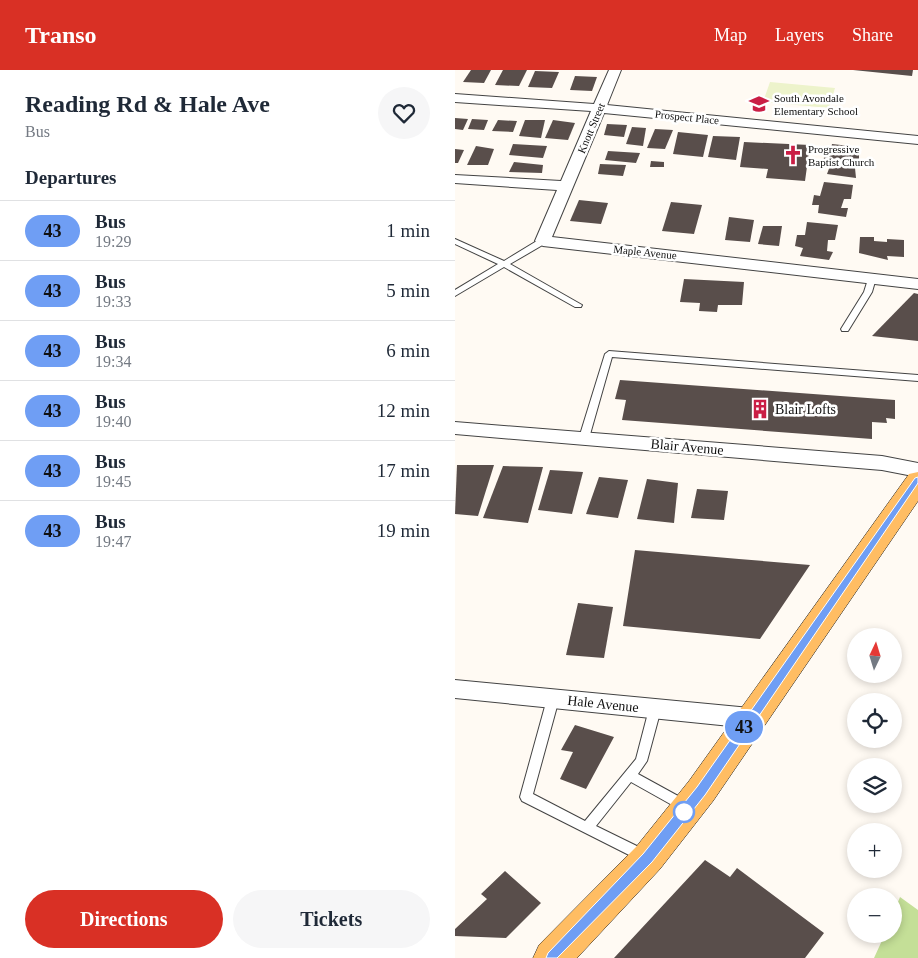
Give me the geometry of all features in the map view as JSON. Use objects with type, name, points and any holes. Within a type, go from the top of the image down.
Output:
[{"type":"main road","points":[[552,958],[647,858],[688,808],[918,481]]},
{"type":"street","name":"Knott Street","points":[[567,186],[615,70]]},
{"type":"street","name":"Prospect Place","points":[[455,98],[599,108],[918,140]]},
{"type":"street","points":[[455,179],[567,186],[543,241]]},
{"type":"street","name":"Maple Avenue","points":[[543,241],[918,284]]},
{"type":"street","name":"Blair Avenue","points":[[455,428],[882,464],[918,470]]},
{"type":"street","name":"Hale Avenue","points":[[455,689],[750,718]]},
{"type":"lane","points":[[455,241],[504,264],[578,305]]},
{"type":"lane","points":[[455,294],[543,241]]},
{"type":"lane","points":[[845,329],[868,292],[872,278]]},
{"type":"lane","points":[[584,438],[609,354],[918,378]]},
{"type":"lane","points":[[553,699],[526,797],[647,858]]},
{"type":"lane","points":[[587,828],[641,760],[655,709]]},
{"type":"lane","points":[[629,775],[688,808]]},
{"type":"green space","points":[[770,82],[835,88],[829,108],[763,102]]},
{"type":"green space","points":[[902,898],[918,910],[918,958],[874,958],[881,943],[902,943]]},
{"type":"building","points":[[471,70],[491,70],[484,83],[463,82]]},
{"type":"building","points":[[503,70],[527,70],[519,86],[495,85]]},
{"type":"building","points":[[853,70],[913,70],[912,76]]},
{"type":"building","points":[[535,71],[559,72],[552,88],[528,87]]},
{"type":"building","points":[[575,76],[597,77],[592,91],[570,90]]},
{"type":"building","points":[[455,118],[468,119],[463,130],[455,129]]},
{"type":"building","points":[[472,119],[488,120],[484,130],[468,129]]},
{"type":"building","points":[[498,120],[517,121],[513,132],[492,131]]},
{"type":"building","points":[[525,120],[545,120],[541,138],[519,136]]},
{"type":"building","points":[[553,120],[575,123],[568,140],[545,138]]},
{"type":"building","points":[[607,124],[627,125],[624,137],[604,135]]},
{"type":"building","points":[[632,127],[646,128],[643,146],[626,144]]},
{"type":"building","points":[[655,129],[673,130],[665,149],[647,148]]},
{"type":"building","points":[[678,132],[708,135],[703,157],[673,154]]},
{"type":"building","points":[[713,136],[740,137],[736,160],[708,157]]},
{"type":"building","points":[[744,142],[810,145],[805,181],[766,178],[768,169],[740,167]]},
{"type":"building","points":[[513,144],[547,146],[543,158],[509,155]]},
{"type":"building","points":[[832,144],[859,147],[859,159],[853,159],[850,168],[855,168],[856,178],[827,174],[830,166],[823,166],[824,157],[829,158]]},
{"type":"building","points":[[476,146],[494,149],[488,165],[467,165]]},
{"type":"building","points":[[455,149],[464,150],[458,163],[455,163]]},
{"type":"building","points":[[608,151],[640,153],[636,163],[605,160]]},
{"type":"building","points":[[651,161],[664,162],[664,167],[650,167]]},
{"type":"building","points":[[514,162],[543,165],[542,173],[509,172]]},
{"type":"building","points":[[600,164],[626,165],[623,176],[598,174]]},
{"type":"building","points":[[824,182],[853,185],[851,199],[844,199],[841,208],[848,208],[846,217],[818,213],[819,205],[812,205],[814,195],[820,196]]},
{"type":"building","points":[[579,200],[608,203],[601,224],[570,221]]},
{"type":"building","points":[[671,202],[702,205],[694,234],[662,231]]},
{"type":"building","points":[[729,217],[754,220],[750,242],[725,240]]},
{"type":"building","points":[[807,222],[838,225],[835,240],[828,240],[827,251],[833,252],[829,260],[800,256],[803,248],[795,246],[797,235],[805,235]]},
{"type":"building","points":[[763,226],[782,226],[779,246],[758,244]]},
{"type":"building","points":[[860,237],[874,237],[874,241],[887,242],[887,239],[904,240],[904,257],[887,256],[888,260],[859,253]]},
{"type":"building","points":[[684,279],[744,282],[742,305],[718,305],[717,312],[699,311],[700,303],[680,302]]},
{"type":"building","points":[[914,293],[918,294],[918,341],[872,336]]},
{"type":"building","name":"Blair Lofts","points":[[620,380],[895,400],[895,419],[886,418],[887,423],[872,422],[872,439],[622,420],[626,400],[615,399]]},
{"type":"building","points":[[457,465],[494,465],[478,516],[455,514]]},
{"type":"building","points":[[503,466],[543,467],[528,523],[483,518]]},
{"type":"building","points":[[550,470],[583,472],[572,514],[538,510]]},
{"type":"building","points":[[599,477],[628,480],[618,518],[586,514]]},
{"type":"building","points":[[647,479],[678,483],[674,523],[637,519]]},
{"type":"building","points":[[697,489],[728,491],[724,520],[691,518]]},
{"type":"building","points":[[635,550],[810,565],[760,639],[623,626]]},
{"type":"building","points":[[578,603],[613,607],[604,658],[566,655]]},
{"type":"building","points":[[575,725],[614,737],[586,789],[560,779],[573,752],[561,750]]},
{"type":"building","points":[[705,860],[730,877],[737,868],[824,933],[805,958],[614,958]]},
{"type":"building","points":[[505,871],[541,903],[506,938],[455,936],[455,929],[487,899],[481,894]]},
{"type":"bus line","name":"43","points":[[552,958],[647,858],[701,791],[750,718],[918,481]]},
{"type":"place","name":"South Avondale Elementary School","points":[[759,104]]},
{"type":"place","name":"Progressive Baptist Church","points":[[793,155]]},
{"type":"place","name":"Blair Lofts","points":[[760,409]]}]
